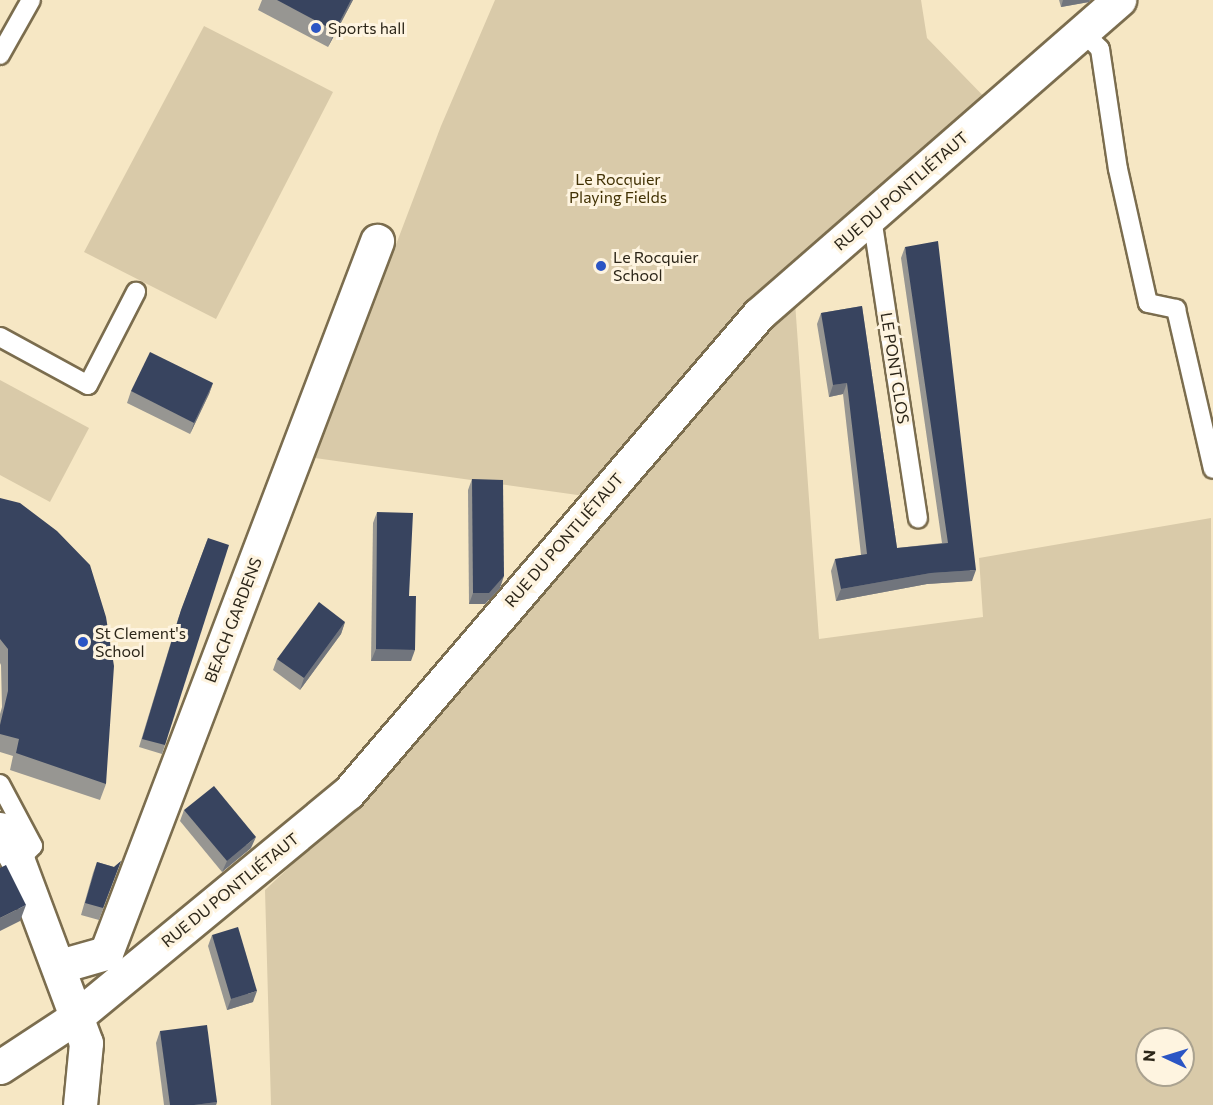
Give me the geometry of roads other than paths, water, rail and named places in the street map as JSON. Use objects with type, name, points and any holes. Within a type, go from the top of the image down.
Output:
[{"type":"main road","name":"RUE DU PONTLIÉTAUT","points":[[0,1067],[76,1017],[348,793],[759,314],[1085,34],[1119,0]]},
{"type":"main road","name":"BEACH GARDENS","points":[[60,966],[106,953],[377,241]]},
{"type":"main road","points":[[0,829],[18,861],[60,966],[86,1043],[80,1105]]},
{"type":"lane","points":[[0,55],[31,0]]},
{"type":"lane","points":[[1085,34],[1100,49],[1118,169],[1148,303],[1176,309],[1213,469]]},
{"type":"lane","name":"LE PONT CLOS","points":[[872,218],[918,519]]},
{"type":"lane","points":[[0,337],[88,385],[136,292]]},
{"type":"lane","points":[[0,784],[33,846],[18,861]]},
{"type":"place","name":"Sports hall","points":[[316,28]]},
{"type":"place","name":"Le Rocquier School","points":[[601,266]]},
{"type":"place","name":"St Clement's School","points":[[83,642]]},
{"type":"park label","name":"Le Rocquier Playing Fields","points":[[618,188]]}]
